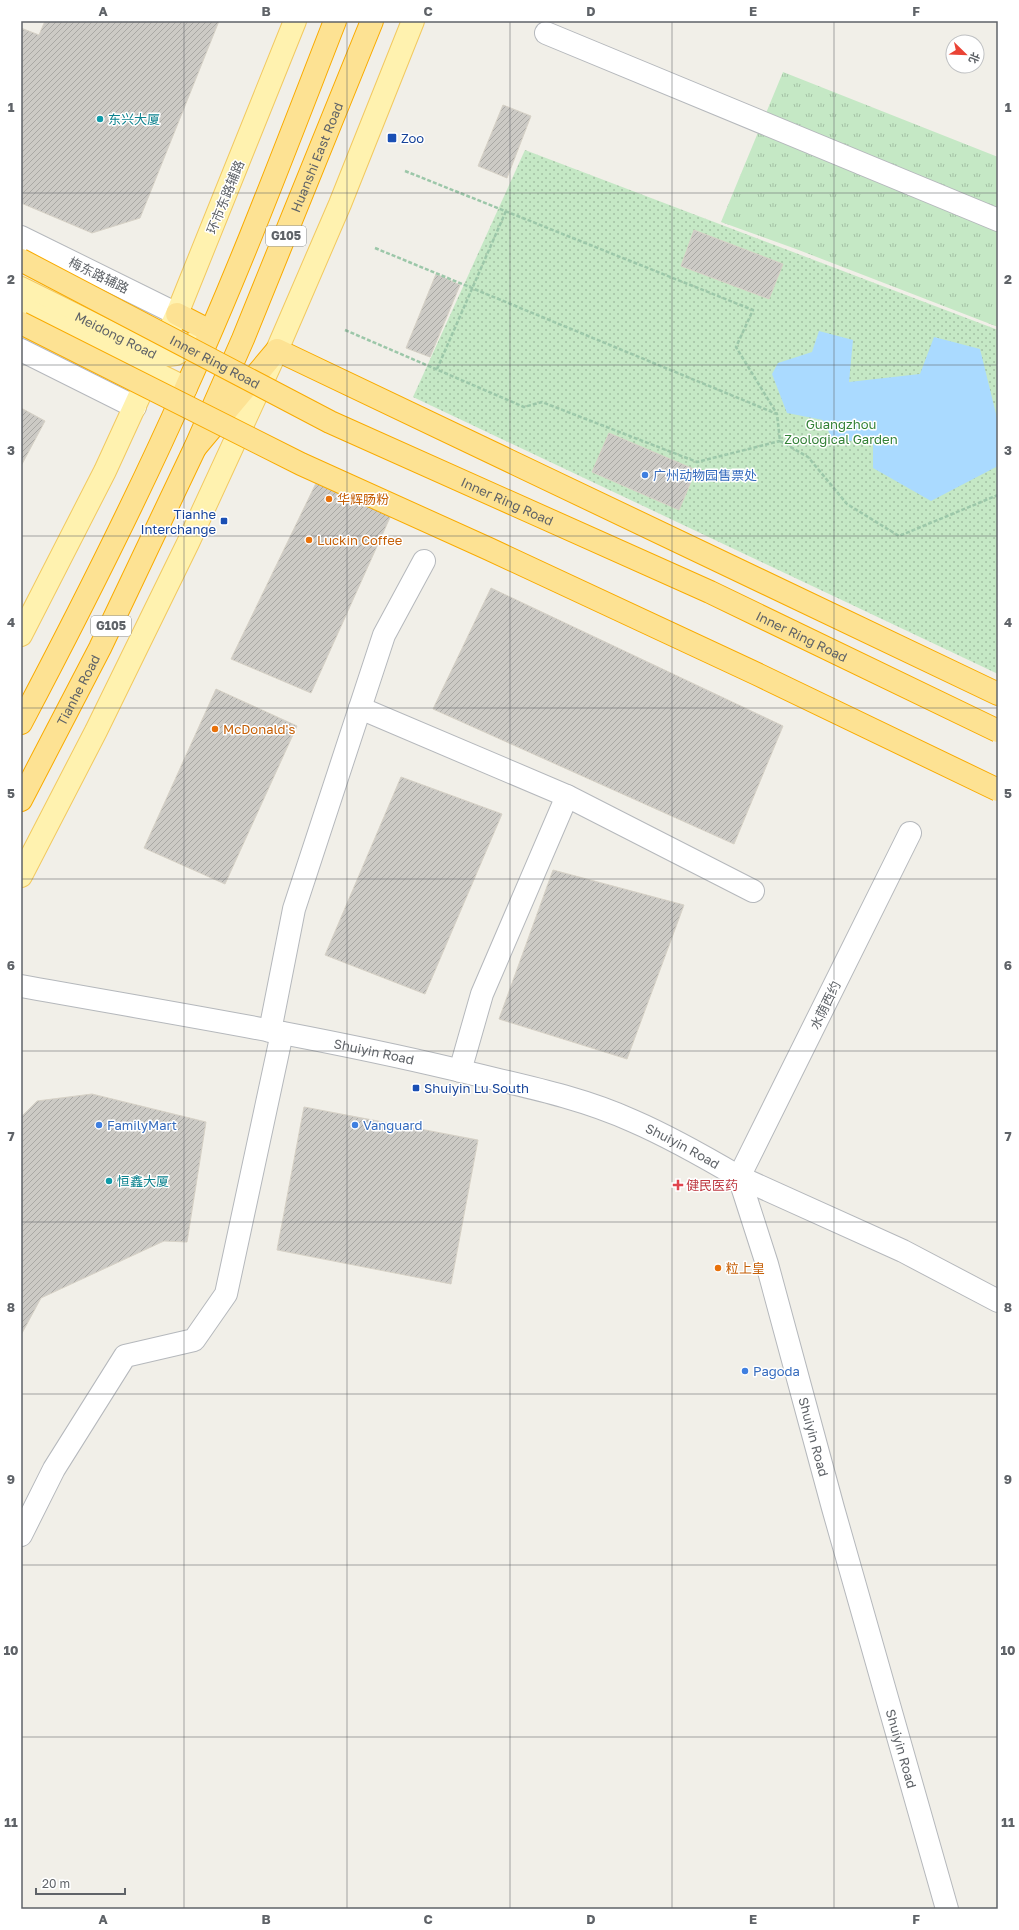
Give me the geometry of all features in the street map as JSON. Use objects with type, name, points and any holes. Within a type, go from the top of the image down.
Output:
[{"type":"highway","name":"G105","points":[[21,723],[85,600],[160,446],[186,388],[335,21]]},
{"type":"highway","name":"Huanshi East Road","points":[[195,448],[244,339],[372,21]]},
{"type":"highway","name":"Inner Ring Road","points":[[21,260],[330,422],[710,592],[998,731]]},
{"type":"highway","points":[[177,314],[210,331]]},
{"type":"highway","points":[[21,323],[301,464],[759,675],[998,790]]},
{"type":"highway","points":[[195,448],[277,350],[998,694]]},
{"type":"highway","name":"Tianhe Road","points":[[21,800],[100,648],[195,448]]},
{"type":"main road","name":"环市东路辅路","points":[[21,635],[65,551],[155,364],[177,314],[295,21]]},
{"type":"main road","points":[[21,876],[96,731],[188,543],[277,350],[340,204],[413,21]]},
{"type":"main road","name":"Meidong Road","points":[[21,288],[155,364],[186,388]]},
{"type":"main road","name":"Meidong Road","points":[[21,307],[155,364],[176,354],[210,331]]},
{"type":"street","points":[[546,33],[998,220]]},
{"type":"street","name":"梅东路辅路","points":[[21,237],[177,314]]},
{"type":"street","points":[[21,350],[135,407]]},
{"type":"street","points":[[21,1535],[54,1468],[125,1356],[194,1340],[226,1294],[276,1032],[294,909],[384,635],[424,561]]},
{"type":"street","points":[[360,708],[567,796],[753,891]]},
{"type":"street","points":[[460,1071],[482,994],[567,796]]},
{"type":"street","name":"水荫西约","points":[[740,1177],[910,834]]},
{"type":"street","name":"Shuiyin Road","points":[[21,986],[394,1055],[535,1088],[584,1102],[633,1120],[677,1142],[740,1177],[767,1264],[833,1508],[947,1909]]},
{"type":"street","points":[[740,1177],[903,1252],[998,1301]]},
{"type":"path","points":[[405,171],[753,310],[736,348],[777,414],[780,441]]},
{"type":"path","points":[[437,369],[506,211]]},
{"type":"path","points":[[375,248],[777,414]]},
{"type":"path","points":[[346,330],[524,407],[542,402],[697,462],[780,441],[808,457],[847,504],[899,536],[998,495]]},
{"type":"green space","points":[[783,72],[998,157],[998,327],[796,249],[721,222]]},
{"type":"green space","name":"Guangzhou Zoological Garden","points":[[525,150],[998,330],[998,674],[413,397]]},
{"type":"water","points":[[819,331],[853,340],[849,382],[920,374],[934,337],[980,349],[998,422],[998,466],[931,501],[873,468],[873,438],[834,443],[823,420],[787,413],[772,374],[778,363],[812,352]]},
{"type":"building","name":"东兴大厦","points":[[45,21],[219,21],[140,218],[92,233],[21,203],[21,28],[39,35]]},
{"type":"building","points":[[503,105],[531,116],[507,178],[478,166]]},
{"type":"building","points":[[694,230],[783,264],[769,299],[681,266]]},
{"type":"building","points":[[436,274],[460,285],[430,357],[406,348]]},
{"type":"building","points":[[21,408],[45,421],[21,466]]},
{"type":"building","points":[[609,433],[696,470],[679,510],[592,472]]},
{"type":"building","points":[[318,479],[392,513],[311,693],[231,659]]},
{"type":"building","points":[[491,588],[783,726],[734,844],[433,709]]},
{"type":"building","points":[[216,689],[297,726],[225,884],[144,848]]},
{"type":"building","points":[[401,777],[502,814],[425,994],[325,955]]},
{"type":"building","points":[[553,870],[684,905],[627,1059],[499,1019]]},
{"type":"building","name":"恒鑫大厦","points":[[92,1094],[206,1122],[187,1242],[164,1241],[41,1298],[21,1335],[21,1117],[37,1101]]},
{"type":"building","points":[[304,1107],[478,1140],[451,1284],[277,1250]]},
{"type":"place","name":"东兴大厦","points":[[100,119]]},
{"type":"place","name":"Zoo","points":[[392,138]]},
{"type":"place","name":"广州动物园售票处","points":[[645,475]]},
{"type":"place","name":"华辉肠粉","points":[[329,499]]},
{"type":"place","name":"Tianhe Interchange","points":[[224,521]]},
{"type":"place","name":"Luckin Coffee","points":[[309,540]]},
{"type":"place","name":"McDonald's","points":[[215,729]]},
{"type":"place","name":"Shuiyin Lu South","points":[[416,1088]]},
{"type":"place","name":"FamilyMart","points":[[99,1125]]},
{"type":"place","name":"Vanguard","points":[[355,1125]]},
{"type":"place","name":"恒鑫大厦","points":[[109,1181]]},
{"type":"place","name":"健民医药","points":[[678,1185]]},
{"type":"place","name":"粒上皇","points":[[718,1268]]},
{"type":"place","name":"Pagoda","points":[[745,1371]]}]
